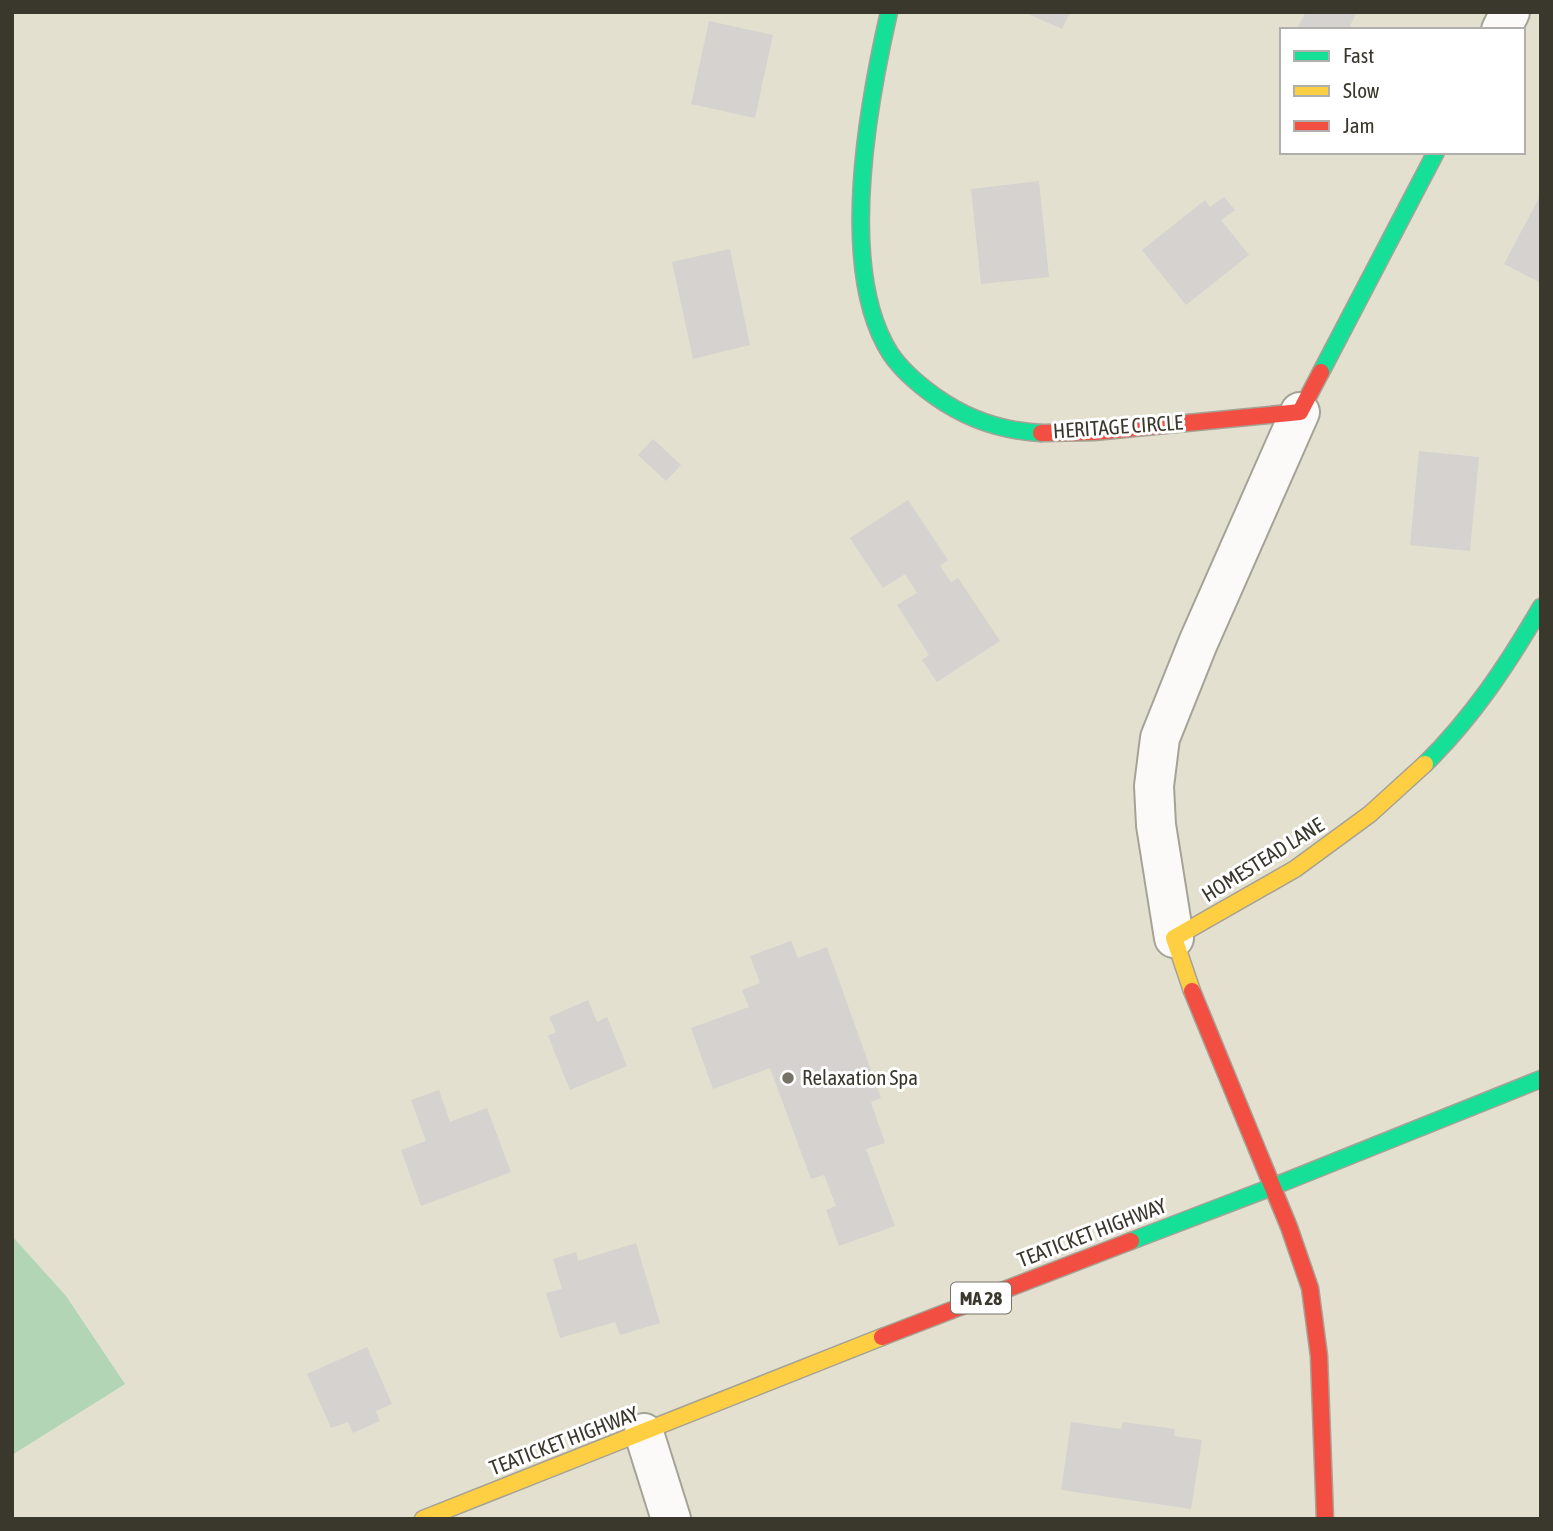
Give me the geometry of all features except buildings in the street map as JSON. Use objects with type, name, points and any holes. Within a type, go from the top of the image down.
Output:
[{"type":"street","name":"HERITAGE CIRCLE","points":[[889,12],[872,87],[861,174],[862,241],[865,280],[875,320],[891,354],[917,383],[949,407],[972,418],[1028,432],[1081,433],[1300,412]]},
{"type":"street","points":[[1502,28],[1510,12]]},
{"type":"street","points":[[1325,1519],[1316,1323],[1310,1288],[1272,1187],[1194,998],[1174,938],[1156,825],[1154,786],[1160,738],[1198,643],[1300,412],[1435,154]]},
{"type":"street","name":"HOMESTEAD LANE","points":[[1174,938],[1293,870],[1381,807],[1464,723],[1520,646],[1541,607]]},
{"type":"street","name":"TEATICKET HIGHWAY","points":[[423,1519],[1541,1079]]},
{"type":"street","points":[[644,1433],[671,1519]]},
{"type":"green space","points":[[12,1236],[66,1296],[125,1384],[12,1455]]},
{"type":"traffic: fast","points":[[889,12],[873,92],[862,186],[861,232],[865,277],[874,318],[895,360],[936,397],[960,412],[986,422],[1013,430],[1041,433]]},
{"type":"traffic: fast","points":[[1321,372],[1435,154]]},
{"type":"traffic: fast","points":[[1425,764],[1488,690],[1541,607]]},
{"type":"traffic: fast","points":[[1131,1241],[1541,1079]]},
{"type":"traffic: slow","points":[[1192,991],[1174,938],[1295,869],[1370,814],[1425,764]]},
{"type":"traffic: slow","points":[[423,1519],[882,1337]]},
{"type":"traffic: jam","points":[[1041,433],[1094,432],[1300,412],[1321,372]]},
{"type":"traffic: jam","points":[[1192,991],[1289,1227],[1310,1288],[1319,1356],[1325,1519]]},
{"type":"traffic: jam","points":[[882,1337],[1131,1241]]},
{"type":"place","name":"Relaxation Spa","points":[[788,1078]]}]
